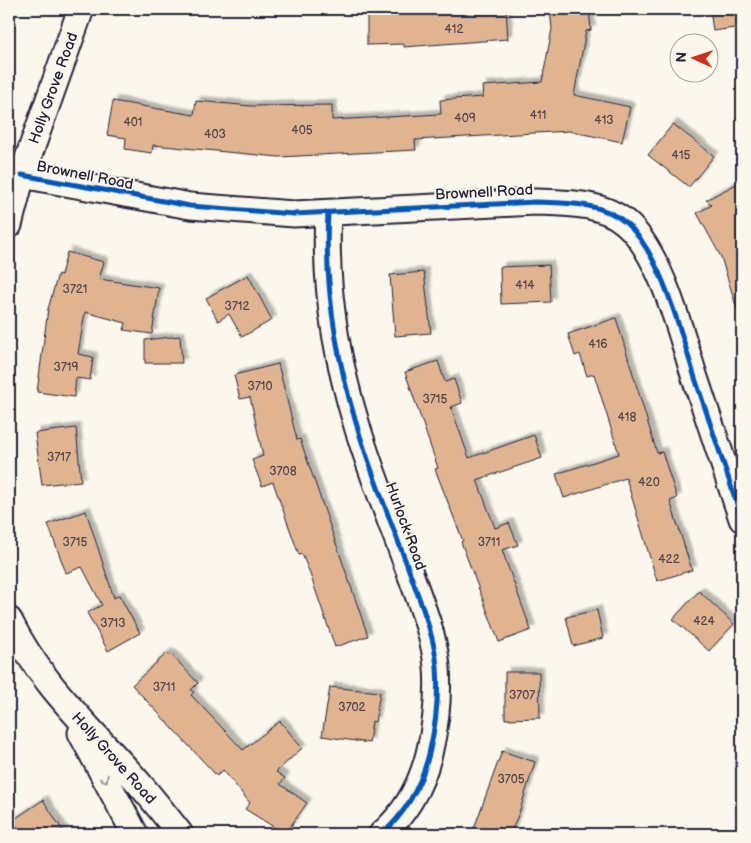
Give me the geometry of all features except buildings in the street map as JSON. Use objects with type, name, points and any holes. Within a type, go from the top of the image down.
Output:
[{"type":"street","name":"Holly Grove Road","points":[[9,225],[22,175],[82,9]]},
{"type":"street","name":"Brownell Road","points":[[22,175],[190,206],[294,214],[535,202],[588,207],[606,212],[625,221],[637,233],[645,246],[666,292],[742,520]]},
{"type":"street","name":"Hurlock Road","points":[[328,213],[330,309],[343,374],[358,427],[428,622],[436,666],[435,724],[426,762],[411,799],[382,834]]},
{"type":"street","name":"Holly Grove Road","points":[[11,631],[66,704],[138,782],[180,834]]},
{"type":"street","name":"Holly Grove Road","points":[[66,704],[135,834]]},
{"type":"cycle path","points":[[22,175],[190,206],[294,214],[535,202],[595,207],[617,216],[638,236],[660,274],[742,519]]},
{"type":"cycle path","points":[[328,213],[327,240],[330,294],[343,374],[369,463],[426,619],[437,667],[438,689],[435,721],[426,765],[412,798],[391,826],[382,834]]}]
